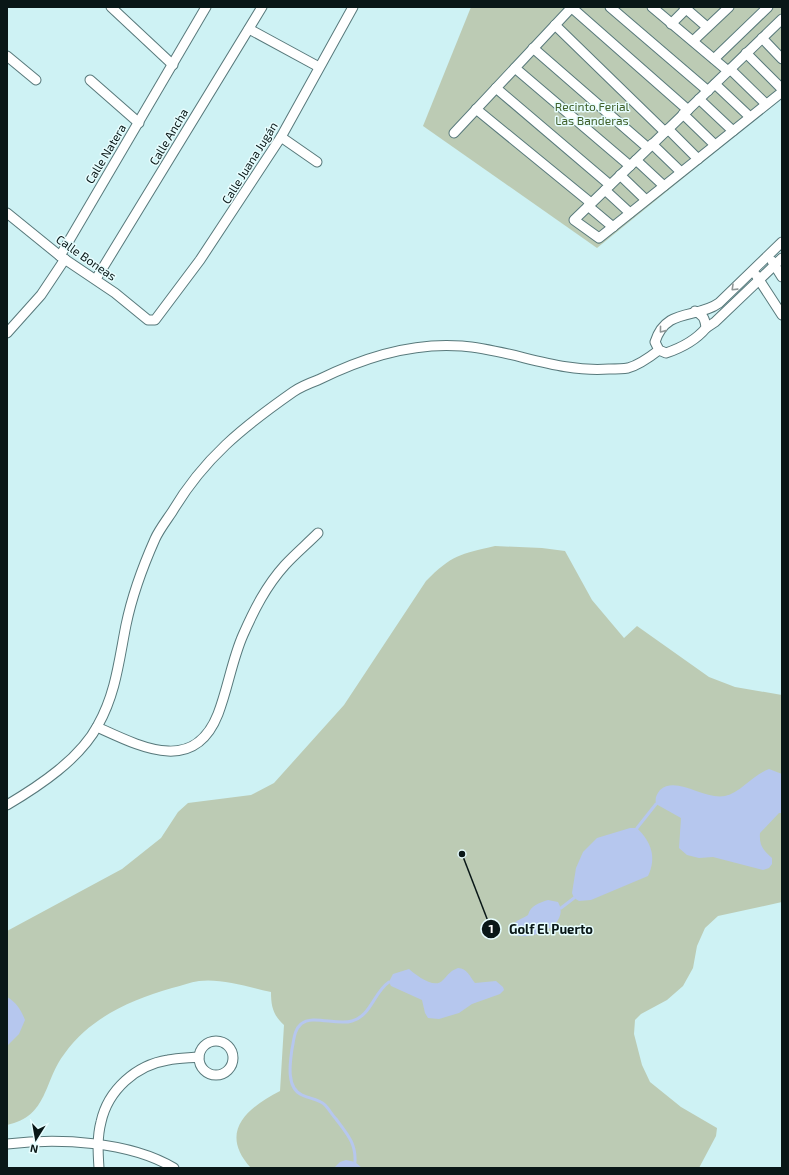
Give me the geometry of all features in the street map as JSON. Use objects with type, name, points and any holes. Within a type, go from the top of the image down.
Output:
[{"type":"street","points":[[111,7],[173,65]]},
{"type":"street","name":"Calle Natera","points":[[7,333],[41,295],[206,7]]},
{"type":"street","name":"Calle Ancha","points":[[96,279],[262,7]]},
{"type":"street","name":"Calle Juana Jugán","points":[[152,321],[155,320],[200,260],[281,137],[353,7]]},
{"type":"street","points":[[454,132],[572,7],[685,112],[715,145]]},
{"type":"street","points":[[610,7],[750,118]]},
{"type":"street","points":[[652,7],[692,42],[729,70],[766,104]]},
{"type":"street","points":[[692,42],[729,7]]},
{"type":"street","points":[[714,59],[768,7]]},
{"type":"street","points":[[672,24],[686,8],[707,27]]},
{"type":"street","points":[[746,53],[782,90],[750,118],[698,158],[600,238],[574,220],[746,53],[780,24]]},
{"type":"street","points":[[555,25],[666,130],[698,158]]},
{"type":"street","points":[[249,29],[319,67]]},
{"type":"street","points":[[762,38],[782,59]]},
{"type":"street","points":[[533,48],[681,172]]},
{"type":"street","points":[[7,56],[36,80]]},
{"type":"street","points":[[515,68],[633,163],[664,186]]},
{"type":"street","points":[[90,80],[139,123]]},
{"type":"street","points":[[496,88],[607,188],[630,213]]},
{"type":"street","points":[[699,99],[733,131]]},
{"type":"street","points":[[476,109],[614,227]]},
{"type":"street","points":[[281,137],[317,162]]},
{"type":"street","points":[[620,176],[646,200]]},
{"type":"street","name":"Calle Boneas","points":[[7,214],[62,258],[96,279],[148,320],[152,321]]},
{"type":"street","points":[[782,242],[719,303],[710,309],[683,314],[668,323],[658,333],[655,342],[659,350],[666,353],[679,349],[701,334],[782,258]]},
{"type":"street","points":[[769,255],[782,277]]},
{"type":"street","points":[[752,270],[782,315]]},
{"type":"street","points":[[695,311],[702,314],[706,320],[706,328]]},
{"type":"street","points":[[7,805],[43,783],[80,749],[98,727],[110,700],[118,670],[126,624],[138,582],[156,537],[181,497],[214,455],[241,430],[295,390],[349,364],[410,348],[461,346],[504,353],[554,366],[590,371],[628,368],[649,358],[659,350]]},
{"type":"street","points":[[98,727],[139,746],[163,752],[182,751],[198,742],[210,732],[218,714],[242,638],[260,600],[284,565],[318,533]]},
{"type":"street","points":[[98,1168],[100,1123],[107,1103],[117,1089],[131,1076],[148,1065],[168,1060],[199,1057]]},
{"type":"street","points":[[7,1144],[39,1140],[98,1145],[139,1153],[161,1160],[174,1168]]},
{"type":"green space","name":"Recinto Ferial Las Banderas","points":[[471,7],[782,7],[782,98],[597,248],[423,126]]},
{"type":"green space","points":[[495,546],[542,548],[565,551],[592,600],[624,638],[637,626],[709,677],[735,687],[782,695],[782,902],[718,916],[705,928],[697,946],[693,968],[683,986],[667,1000],[641,1014],[635,1020],[634,1034],[642,1065],[650,1082],[681,1107],[717,1128],[716,1136],[699,1168],[251,1168],[241,1155],[237,1143],[237,1132],[241,1122],[248,1113],[257,1105],[280,1091],[284,1025],[277,1018],[273,1010],[271,992],[235,984],[207,980],[172,988],[142,998],[127,1004],[99,1020],[75,1040],[65,1053],[58,1064],[44,1096],[31,1114],[21,1120],[7,1125],[7,931],[122,869],[161,838],[178,812],[188,803],[251,795],[274,783],[344,705],[426,581],[435,572],[457,557],[473,551]]},
{"type":"water","points":[[769,769],[782,774],[782,813],[779,813],[760,833],[762,847],[772,858],[772,864],[769,868],[763,870],[713,857],[699,858],[687,855],[679,848],[681,818],[656,804],[656,797],[660,790],[667,786],[674,785],[682,786],[708,795],[725,796],[736,791],[757,775]]},
{"type":"water","points":[[630,828],[637,828],[649,844],[652,862],[648,876],[591,900],[579,901],[574,898],[572,893],[576,868],[583,852],[597,838]]},
{"type":"water","points":[[548,900],[558,902],[561,910],[559,918],[554,925],[537,934],[528,936],[519,936],[511,933],[514,923],[528,915],[531,909],[536,905]]},
{"type":"water","points":[[458,968],[466,971],[475,983],[496,981],[503,987],[504,990],[500,994],[472,1004],[459,1013],[439,1019],[428,1018],[425,1013],[422,1000],[391,986],[389,982],[393,974],[409,969],[416,975],[426,980],[440,983],[451,972]]},
{"type":"water","points":[[7,997],[18,1007],[25,1020],[19,1034],[7,1046]]},
{"type":"water","points":[[346,1160],[355,1162],[362,1168],[334,1168],[340,1162]]},
{"type":"waterway","points":[[637,828],[656,804]]},
{"type":"waterway","points":[[561,908],[574,898]]},
{"type":"waterway","points":[[355,1162],[354,1149],[350,1139],[344,1129],[323,1103],[302,1095],[293,1087],[290,1068],[294,1039],[299,1026],[306,1021],[318,1020],[346,1022],[358,1018],[364,1014],[384,986],[389,982]]},
{"type":"place","name":"Golf El Puerto","points":[[462,854]]}]
